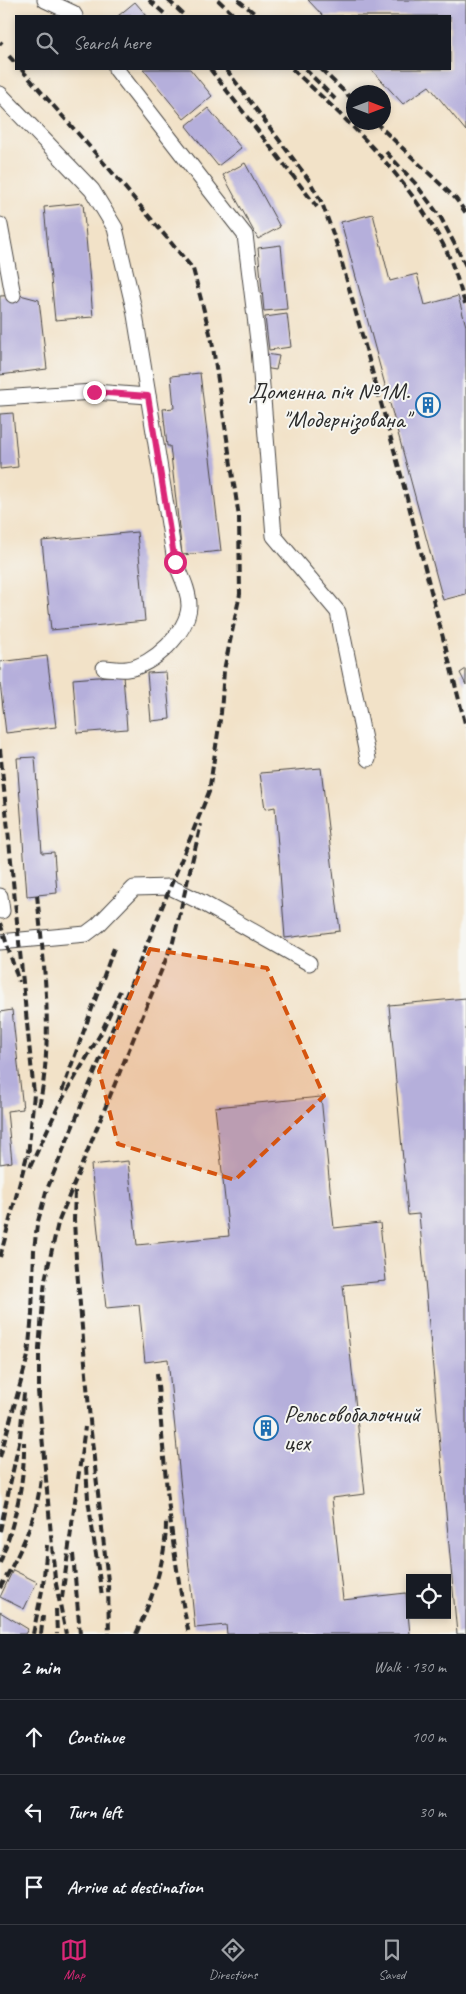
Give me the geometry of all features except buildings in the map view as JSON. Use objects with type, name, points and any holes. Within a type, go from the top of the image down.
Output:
[{"type":"lane","points":[[45,0],[75,10]]},
{"type":"lane","points":[[117,70],[245,234],[259,349],[274,536],[338,612],[368,759]]},
{"type":"lane","points":[[0,94],[92,190],[114,228],[134,309],[175,562],[188,591],[189,607],[184,626],[175,638],[149,662],[128,669],[104,668]]},
{"type":"lane","points":[[0,225],[12,295]]},
{"type":"lane","points":[[0,398],[94,392],[148,396]]},
{"type":"lane","points":[[0,942],[86,934],[98,925],[134,888],[170,887],[203,903],[309,963]]},
{"type":"highlighted area","points":[[150,949],[267,968],[324,1096],[235,1180],[118,1144],[99,1071]]},
{"type":"railway","points":[[149,0],[166,15]]},
{"type":"railway","points":[[168,0],[184,15]]},
{"type":"railway","points":[[218,0],[234,15]]},
{"type":"railway","points":[[238,0],[257,15]]},
{"type":"railway","points":[[9,56],[15,63]]},
{"type":"railway","points":[[0,1457],[28,1356],[32,1314],[34,1250],[37,1225],[46,1192],[209,792],[221,713],[224,670],[240,594],[239,517],[212,341],[193,269],[111,171],[22,70]]},
{"type":"railway","points":[[211,70],[317,207]]},
{"type":"railway","points":[[227,70],[309,180],[322,203],[337,245],[401,475],[466,727]]},
{"type":"railway","points":[[293,70],[378,153],[415,200],[447,252],[466,306]]},
{"type":"railway","points":[[306,70],[335,99]]},
{"type":"railway","points":[[322,70],[346,93]]},
{"type":"railway","points":[[383,130],[456,199],[466,213]]},
{"type":"railway","points":[[386,152],[415,183],[441,218],[466,266]]},
{"type":"railway","points":[[0,749],[34,1094],[28,1156]]},
{"type":"railway","points":[[39,1399],[39,1348],[45,1280],[58,1223],[173,942],[201,824]]},
{"type":"railway","points":[[37,895],[45,974],[47,1028],[44,1081],[39,1107]]},
{"type":"railway","points":[[0,923],[19,982]]},
{"type":"railway","points":[[62,1091],[114,948]]},
{"type":"railway","points":[[30,1167],[59,1105],[101,1033],[120,991]]},
{"type":"railway","points":[[0,1257],[29,1148]]},
{"type":"railway","points":[[75,1191],[76,1258],[91,1432],[108,1581],[109,1634]]},
{"type":"railway","points":[[157,1373],[172,1537],[189,1634]]},
{"type":"railway","points":[[38,1391],[55,1579],[66,1634]]},
{"type":"railway","points":[[0,1531],[20,1438],[24,1393]]},
{"type":"railway","points":[[62,1598],[85,1427]]},
{"type":"railway","points":[[0,1563],[18,1504],[23,1473],[24,1442]]},
{"type":"railway","points":[[86,1467],[88,1499],[102,1596]]},
{"type":"railway","points":[[0,1588],[27,1534],[36,1506],[41,1476]]},
{"type":"railway","points":[[136,1634],[157,1580],[164,1551],[166,1522]]},
{"type":"railway","points":[[33,1634],[43,1586],[47,1545]]},
{"type":"railway","points":[[73,1554],[80,1634]]},
{"type":"railway","points":[[56,1609],[57,1634]]},
{"type":"railway","points":[[41,1634],[43,1616]]},
{"type":"place","name":"Доменна піч №1М. \"Модернізована\"","points":[[428,405]]},
{"type":"place","name":"Рельсовобалочний цех","points":[[266,1428]]},
{"type":"route","points":[[94,392],[148,396],[175,562]]}]
